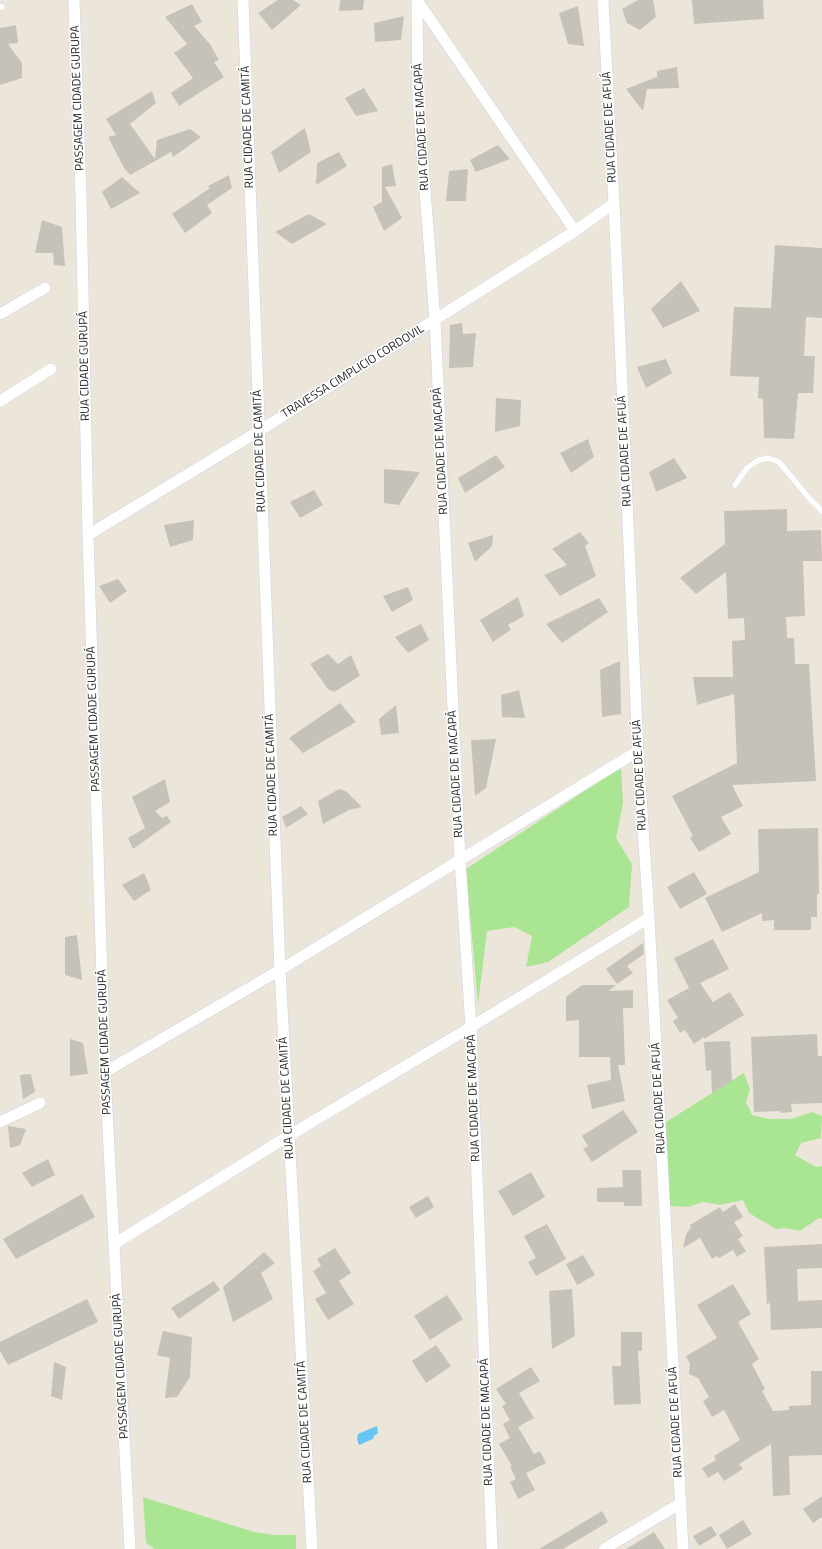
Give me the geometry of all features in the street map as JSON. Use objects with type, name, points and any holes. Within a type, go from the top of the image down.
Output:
[{"type":"street","name":"PASSAGEM CIDADE GURUPA","points":[[74,0],[81,196]]},
{"type":"street","name":"RUA CIDADE DE CAMITÁ","points":[[243,0],[280,970],[312,1549]]},
{"type":"street","points":[[417,0],[575,231]]},
{"type":"street","name":"RUA CIDADE DE MACAPÁ","points":[[417,0],[418,99],[435,320],[460,860],[471,1027],[492,1549]]},
{"type":"street","name":"RUA CIDADE DE AFUÁ","points":[[603,0],[614,203],[638,751],[649,918],[683,1549]]},
{"type":"street","name":"RUA CIDADE GURUPÁ","points":[[81,196],[88,535]]},
{"type":"street","name":"TRAVESSA CIMPLICIO CORDOVIL","points":[[88,535],[259,431],[435,320],[575,231],[614,203]]},
{"type":"street","points":[[0,314],[45,288]]},
{"type":"street","points":[[0,401],[51,369]]},
{"type":"street","name":"PASSAGEM CIDADE GURUPÁ","points":[[88,535],[106,1072],[130,1549]]},
{"type":"street","points":[[106,1072],[280,970],[638,751]]},
{"type":"street","points":[[114,1244],[290,1135],[471,1027],[649,918]]},
{"type":"street","points":[[0,1122],[40,1103]]},
{"type":"street","points":[[604,1549],[681,1503]]},
{"type":"lane","points":[[736,485],[747,468],[759,460],[768,458],[778,462],[822,511]]},
{"type":"green space","points":[[621,767],[623,803],[616,838],[632,864],[629,907],[548,962],[526,967],[532,936],[514,927],[487,931],[478,1004],[466,869]]},
{"type":"green space","points":[[744,1073],[750,1089],[746,1102],[752,1115],[769,1119],[792,1119],[812,1112],[822,1116],[821,1138],[801,1143],[795,1155],[816,1167],[822,1166],[822,1219],[819,1218],[800,1231],[786,1228],[776,1229],[749,1213],[743,1200],[720,1205],[703,1202],[688,1207],[670,1206],[667,1187],[668,1159],[666,1122]]},
{"type":"green space","points":[[143,1497],[254,1532],[275,1535],[296,1535],[296,1549],[155,1549],[146,1543]]},
{"type":"water","points":[[377,1426],[378,1433],[373,1439],[359,1445],[357,1439],[358,1434]]},
{"type":"building","points":[[278,0],[293,0],[301,5],[272,30],[258,13]]},
{"type":"building","points":[[340,0],[364,0],[363,10],[339,11]]},
{"type":"building","points":[[638,0],[653,0],[656,17],[640,30],[627,23],[622,9]]},
{"type":"building","points":[[692,0],[763,0],[764,19],[694,24]]},
{"type":"building","points":[[192,4],[202,22],[194,26],[210,44],[219,60],[214,62],[224,77],[179,106],[171,93],[193,78],[174,53],[187,44],[165,17]]},
{"type":"building","points":[[578,6],[584,46],[568,44],[559,13]]},
{"type":"building","points":[[404,16],[401,40],[375,42],[374,23]]},
{"type":"building","points":[[16,25],[18,43],[8,44],[22,63],[22,78],[0,85],[0,28]]},
{"type":"building","points":[[677,67],[679,88],[647,89],[643,111],[626,89],[657,77],[657,71]]},
{"type":"building","points":[[364,88],[378,111],[356,116],[345,98]]},
{"type":"building","points":[[152,91],[156,103],[130,124],[155,159],[157,140],[190,129],[201,137],[173,157],[171,152],[130,175],[124,168],[108,137],[116,135],[106,119]]},
{"type":"building","points":[[305,128],[311,152],[279,173],[271,152]]},
{"type":"building","points":[[498,145],[510,159],[476,172],[470,160]]},
{"type":"building","points":[[339,152],[347,166],[316,185],[317,163]]},
{"type":"building","points":[[392,164],[396,186],[385,187],[402,218],[384,231],[373,207],[382,202],[382,167]]},
{"type":"building","points":[[468,169],[466,201],[446,201],[449,171]]},
{"type":"building","points":[[229,175],[232,188],[207,205],[212,213],[185,233],[172,214],[210,188],[208,186]]},
{"type":"building","points":[[122,177],[140,193],[111,209],[102,192]]},
{"type":"building","points":[[309,214],[327,224],[292,244],[275,232]]},
{"type":"building","points":[[42,220],[62,227],[65,266],[54,265],[53,253],[35,253]]},
{"type":"building","points":[[775,245],[822,248],[822,318],[806,317],[804,356],[815,356],[813,393],[798,393],[794,439],[764,438],[763,399],[758,398],[759,377],[730,376],[734,307],[771,308]]},
{"type":"building","points":[[681,281],[700,311],[663,328],[651,309]]},
{"type":"building","points":[[462,323],[463,334],[476,333],[473,367],[449,368],[450,325]]},
{"type":"building","points":[[666,359],[672,373],[646,388],[637,367]]},
{"type":"building","points":[[496,398],[521,400],[520,426],[495,432]]},
{"type":"building","points":[[588,439],[594,457],[571,473],[560,453]]},
{"type":"building","points":[[496,455],[505,467],[465,493],[458,478]]},
{"type":"building","points":[[674,458],[687,478],[656,492],[649,472]]},
{"type":"building","points":[[384,469],[420,472],[399,505],[384,503]]},
{"type":"building","points":[[314,490],[323,505],[300,518],[290,502]]},
{"type":"building","points":[[787,509],[787,531],[821,530],[822,561],[803,561],[805,616],[786,617],[787,638],[794,638],[795,664],[809,664],[816,781],[732,785],[743,806],[721,817],[731,834],[699,852],[690,838],[693,836],[672,796],[737,763],[734,694],[697,705],[693,677],[733,677],[732,641],[745,640],[744,618],[728,619],[726,572],[696,594],[680,578],[725,544],[724,511]]},
{"type":"building","points":[[194,520],[193,540],[170,547],[164,525]]},
{"type":"building","points":[[580,532],[589,543],[585,546],[596,576],[560,596],[544,575],[567,565],[552,549]]},
{"type":"building","points":[[493,535],[492,546],[475,562],[468,543]]},
{"type":"building","points":[[118,579],[127,591],[110,603],[99,586]]},
{"type":"building","points":[[408,587],[413,600],[392,612],[383,596]]},
{"type":"building","points":[[518,597],[524,616],[508,625],[511,630],[493,642],[480,620]]},
{"type":"building","points":[[599,598],[608,612],[562,643],[546,624]]},
{"type":"building","points":[[421,624],[429,640],[408,653],[395,637]]},
{"type":"building","points":[[328,654],[338,664],[351,655],[360,676],[334,692],[328,689],[310,664]]},
{"type":"building","points":[[620,661],[621,714],[602,717],[600,670]]},
{"type":"building","points":[[519,690],[525,718],[502,717],[501,695]]},
{"type":"building","points":[[340,703],[356,722],[303,753],[289,738]]},
{"type":"building","points":[[396,705],[399,733],[381,735],[379,719]]},
{"type":"building","points":[[496,739],[486,788],[475,796],[471,740]]},
{"type":"building","points":[[165,779],[170,802],[155,811],[162,818],[167,816],[171,822],[133,849],[128,838],[145,828],[132,797]]},
{"type":"building","points":[[339,789],[347,792],[362,807],[349,810],[323,824],[318,801]]},
{"type":"building","points":[[301,806],[308,814],[286,828],[282,817]]},
{"type":"building","points":[[818,828],[819,894],[817,894],[817,917],[811,917],[811,930],[774,930],[774,920],[762,921],[762,913],[722,932],[705,898],[759,872],[758,829]]},
{"type":"building","points":[[694,872],[707,894],[680,909],[667,887]]},
{"type":"building","points":[[144,873],[151,890],[134,901],[122,885]]},
{"type":"building","points":[[77,935],[82,980],[65,975],[65,937]]},
{"type":"building","points":[[713,939],[729,969],[700,983],[713,1002],[730,992],[744,1015],[694,1044],[685,1030],[680,1033],[673,1021],[678,1018],[667,1000],[689,988],[674,958]]},
{"type":"building","points":[[643,943],[644,954],[627,966],[633,973],[617,984],[606,969]]},
{"type":"building","points":[[582,985],[616,985],[609,991],[633,990],[633,1008],[623,1008],[625,1065],[618,1065],[625,1101],[592,1109],[587,1085],[611,1080],[610,1057],[579,1057],[579,1020],[566,1021],[566,997]]},
{"type":"building","points":[[817,1034],[818,1056],[822,1056],[822,1103],[791,1104],[792,1112],[754,1112],[751,1037]]},
{"type":"building","points":[[70,1039],[83,1043],[88,1074],[70,1076]]},
{"type":"building","points":[[730,1041],[732,1081],[712,1093],[711,1070],[706,1071],[704,1042]]},
{"type":"building","points":[[31,1074],[35,1092],[23,1099],[20,1075]]},
{"type":"building","points":[[623,1110],[638,1132],[592,1162],[583,1149],[588,1146],[582,1136]]},
{"type":"building","points":[[8,1126],[26,1129],[20,1145],[10,1148]]},
{"type":"building","points":[[48,1159],[55,1175],[32,1187],[22,1173]]},
{"type":"building","points":[[622,1170],[641,1170],[642,1206],[624,1206],[624,1202],[597,1202],[597,1188],[623,1187]]},
{"type":"building","points":[[531,1172],[545,1197],[513,1216],[498,1191]]},
{"type":"building","points":[[82,1194],[95,1217],[16,1259],[3,1239]]},
{"type":"building","points":[[428,1196],[434,1207],[416,1218],[409,1207]]},
{"type":"building","points":[[735,1204],[743,1217],[734,1222],[743,1236],[738,1239],[746,1251],[737,1257],[733,1250],[719,1258],[717,1256],[712,1259],[700,1238],[683,1248],[686,1234],[691,1228],[690,1225],[720,1207],[723,1212]]},
{"type":"building","points":[[547,1224],[566,1259],[536,1276],[528,1262],[536,1258],[524,1236]]},
{"type":"building","points":[[822,1244],[822,1268],[797,1269],[798,1301],[822,1300],[822,1328],[771,1330],[770,1303],[767,1304],[764,1247]]},
{"type":"building","points":[[335,1248],[351,1273],[339,1281],[354,1304],[328,1320],[315,1299],[326,1293],[313,1271],[321,1266],[317,1259]]},
{"type":"building","points":[[264,1252],[275,1263],[261,1273],[273,1299],[233,1322],[223,1287]]},
{"type":"building","points":[[583,1255],[595,1275],[577,1285],[566,1264]]},
{"type":"building","points":[[214,1281],[220,1290],[179,1319],[171,1308]]},
{"type":"building","points":[[733,1284],[751,1314],[738,1322],[759,1359],[752,1364],[765,1389],[762,1391],[773,1411],[789,1410],[789,1406],[811,1405],[811,1371],[822,1371],[822,1455],[789,1456],[790,1495],[773,1496],[771,1444],[739,1464],[743,1469],[724,1481],[718,1472],[708,1478],[702,1468],[716,1460],[714,1456],[740,1440],[724,1410],[712,1417],[703,1401],[709,1397],[698,1378],[689,1374],[690,1364],[686,1356],[717,1338],[697,1305]]},
{"type":"building","points":[[572,1289],[575,1336],[552,1349],[549,1291]]},
{"type":"building","points":[[447,1295],[463,1319],[430,1340],[414,1316]]},
{"type":"building","points":[[87,1299],[98,1322],[8,1365],[0,1351],[0,1342]]},
{"type":"building","points":[[163,1331],[192,1337],[190,1377],[177,1397],[165,1398],[170,1358],[157,1355]]},
{"type":"building","points":[[621,1332],[642,1332],[642,1351],[638,1351],[641,1404],[614,1405],[612,1366],[621,1366]]},
{"type":"building","points":[[436,1345],[451,1366],[426,1383],[412,1361]]},
{"type":"building","points":[[54,1362],[66,1367],[62,1400],[51,1396]]},
{"type":"building","points":[[531,1367],[540,1381],[519,1393],[534,1418],[518,1427],[534,1454],[540,1451],[546,1463],[526,1473],[535,1490],[518,1499],[510,1482],[516,1479],[510,1467],[512,1466],[499,1444],[510,1438],[503,1424],[510,1420],[502,1406],[506,1404],[496,1389]]},
{"type":"building","points":[[822,1496],[822,1517],[813,1523],[803,1509]]},
{"type":"building","points":[[602,1511],[608,1522],[563,1549],[539,1549]]},
{"type":"building","points":[[743,1520],[752,1534],[727,1549],[719,1535]]},
{"type":"building","points":[[711,1526],[717,1535],[699,1546],[693,1536]]},
{"type":"building","points":[[654,1532],[665,1549],[626,1549]]}]
